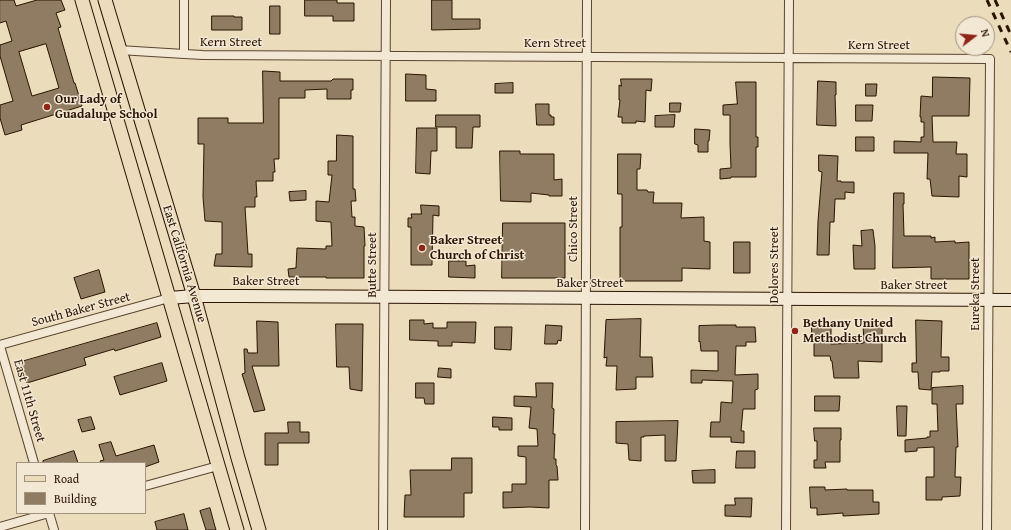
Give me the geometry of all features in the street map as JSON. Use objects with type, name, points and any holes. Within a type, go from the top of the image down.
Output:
[{"type":"main road","name":"East California Avenue","points":[[82,0],[237,530]]},
{"type":"main road","points":[[99,0],[114,30]]},
{"type":"main road","name":"East California Avenue","points":[[105,0],[194,296],[259,530]]},
{"type":"street","points":[[184,0],[184,54]]},
{"type":"street","name":"Butte Street","points":[[383,530],[386,0]]},
{"type":"street","name":"Chico Street","points":[[585,530],[587,0]]},
{"type":"street","name":"Dolores Street","points":[[786,530],[789,0]]},
{"type":"street","name":"Kern Street","points":[[119,50],[184,54],[990,59]]},
{"type":"street","name":"Eureka Street","points":[[987,530],[990,59]]},
{"type":"street","name":"Baker Street","points":[[169,298],[194,296],[1011,300]]},
{"type":"street","name":"South Baker Street","points":[[0,346],[169,298]]},
{"type":"street","name":"East 11th Street","points":[[0,346],[34,462]]},
{"type":"street","points":[[146,486],[218,466]]},
{"type":"street","points":[[0,527],[46,514]]},
{"type":"street","points":[[49,514],[54,530]]},
{"type":"building","points":[[0,0],[14,0],[16,6],[37,0],[61,0],[65,10],[56,13],[61,27],[58,28],[82,106],[21,125],[22,130],[5,135],[0,118],[0,105],[13,101],[0,56],[0,45],[12,41],[6,21],[0,23]],"holes":[[[46,44],[59,88],[32,96],[19,52]]]},
{"type":"building","points":[[305,0],[337,0],[337,3],[354,3],[354,21],[333,21],[333,16],[305,16]]},
{"type":"building","points":[[432,0],[452,0],[452,19],[480,19],[480,29],[432,30]]},
{"type":"building","points":[[270,6],[280,6],[280,34],[270,34]]},
{"type":"building","points":[[212,16],[242,17],[242,30],[212,30]]},
{"type":"building","points":[[263,71],[280,72],[280,81],[331,81],[333,79],[353,79],[351,99],[327,99],[327,89],[305,90],[305,98],[279,98],[279,159],[274,159],[275,172],[273,172],[273,181],[256,181],[257,197],[255,197],[255,207],[245,207],[248,254],[252,254],[252,267],[214,266],[216,254],[222,254],[222,222],[205,221],[203,197],[204,144],[198,144],[198,118],[228,118],[228,123],[263,123]]},
{"type":"building","points":[[406,74],[426,75],[426,89],[436,90],[436,101],[406,101]]},
{"type":"building","points":[[933,77],[970,78],[969,116],[932,116],[933,142],[957,142],[956,154],[967,154],[967,177],[959,176],[959,197],[932,196],[930,179],[927,179],[928,153],[894,153],[894,141],[921,142],[921,137],[924,137],[924,122],[921,122],[920,117],[921,96],[932,97]]},
{"type":"building","points":[[621,79],[652,79],[651,91],[646,90],[645,122],[636,121],[636,123],[622,123],[622,117],[618,117],[620,100],[619,85],[621,86]]},
{"type":"building","points":[[818,81],[836,82],[836,126],[817,125]]},
{"type":"building","points":[[736,82],[756,82],[756,137],[758,137],[758,147],[756,147],[756,177],[731,177],[720,179],[720,169],[731,168],[730,115],[723,115],[723,105],[737,104]]},
{"type":"building","points":[[513,83],[513,93],[495,93],[495,84]]},
{"type":"building","points":[[866,84],[877,84],[876,96],[866,96]]},
{"type":"building","points":[[670,103],[681,103],[680,112],[670,112]]},
{"type":"building","points":[[536,104],[549,104],[549,115],[554,117],[554,125],[537,125]]},
{"type":"building","points":[[856,105],[873,105],[872,121],[856,121]]},
{"type":"building","points":[[436,115],[480,115],[480,127],[473,127],[472,148],[456,148],[456,127],[436,127]]},
{"type":"building","points":[[675,115],[674,127],[655,127],[655,116]]},
{"type":"building","points":[[417,128],[437,128],[437,151],[431,151],[430,174],[416,173]]},
{"type":"building","points":[[695,129],[710,130],[708,152],[698,152],[698,145],[695,144]]},
{"type":"building","points":[[337,135],[353,136],[353,189],[355,189],[356,201],[351,201],[352,217],[355,217],[355,226],[364,227],[364,278],[289,277],[288,269],[296,268],[297,248],[326,249],[326,246],[332,246],[331,222],[316,221],[316,201],[329,202],[332,175],[328,175],[328,161],[336,161]]},
{"type":"building","points":[[856,137],[874,137],[874,151],[856,151]]},
{"type":"building","points":[[500,151],[520,151],[520,154],[554,154],[554,180],[562,179],[562,196],[549,196],[531,193],[531,202],[501,201]]},
{"type":"building","points":[[618,154],[641,154],[640,169],[637,169],[637,190],[654,192],[653,203],[682,203],[681,218],[704,217],[704,241],[710,242],[710,269],[682,268],[682,281],[620,281],[620,227],[622,227],[622,194],[618,194]]},
{"type":"building","points":[[819,155],[838,156],[837,181],[854,182],[854,193],[845,192],[845,199],[835,199],[834,222],[830,222],[829,255],[817,255],[822,172],[819,171]]},
{"type":"building","points":[[306,191],[306,200],[290,201],[289,192]]},
{"type":"building","points":[[894,193],[904,193],[904,236],[931,236],[931,238],[935,237],[935,242],[969,242],[969,279],[931,279],[931,267],[893,268]]},
{"type":"building","points":[[421,205],[439,206],[439,216],[433,215],[432,265],[411,265],[411,227],[408,227],[408,218],[412,218],[411,214],[421,214]]},
{"type":"building","points":[[503,223],[565,223],[565,278],[502,278]]},
{"type":"building","points":[[873,230],[875,269],[854,269],[853,245],[862,246],[861,231]]},
{"type":"building","points":[[734,242],[750,242],[750,273],[734,273]]},
{"type":"building","points":[[449,261],[466,261],[466,266],[475,265],[475,278],[449,277]]},
{"type":"building","points":[[99,270],[105,292],[81,299],[74,278]]},
{"type":"building","points":[[641,319],[640,357],[652,357],[653,377],[636,377],[636,389],[616,390],[617,366],[606,366],[607,357],[604,358],[606,320]]},
{"type":"building","points":[[410,320],[424,320],[424,324],[433,323],[433,328],[447,328],[447,322],[476,322],[475,343],[452,342],[452,346],[438,346],[438,341],[410,340]]},
{"type":"building","points":[[916,320],[942,321],[941,357],[949,357],[949,371],[932,372],[931,390],[919,389],[918,372],[912,372],[912,363],[916,363]]},
{"type":"building","points":[[257,321],[278,322],[279,366],[252,366],[265,410],[254,412],[242,374],[245,373],[244,349],[247,349],[248,353],[257,353]]},
{"type":"building","points":[[157,323],[161,337],[115,351],[114,349],[84,358],[86,365],[27,383],[21,362]]},
{"type":"building","points":[[336,324],[363,324],[362,391],[350,389],[349,367],[337,367]]},
{"type":"building","points":[[546,325],[562,326],[561,341],[558,340],[557,344],[545,344]]},
{"type":"building","points":[[718,325],[755,327],[756,342],[746,342],[746,346],[736,346],[735,375],[758,374],[758,389],[755,390],[755,409],[743,409],[741,431],[744,431],[744,443],[731,442],[731,437],[710,437],[711,422],[720,422],[721,402],[732,403],[733,381],[702,380],[702,383],[691,383],[691,370],[718,371],[718,351],[701,351],[700,341],[699,342],[699,326]]},
{"type":"building","points":[[812,325],[831,325],[831,344],[864,343],[863,325],[882,325],[882,362],[858,361],[859,378],[834,378],[830,356],[814,356]]},
{"type":"building","points":[[495,327],[512,327],[511,350],[495,349]]},
{"type":"building","points":[[162,363],[167,381],[120,395],[114,377]]},
{"type":"building","points":[[439,368],[451,369],[451,378],[438,377]]},
{"type":"building","points":[[416,383],[434,383],[434,404],[425,404],[424,398],[416,398]]},
{"type":"building","points":[[536,383],[553,383],[553,434],[555,434],[554,459],[556,459],[558,480],[549,480],[549,508],[503,508],[503,492],[512,492],[512,484],[526,484],[526,457],[518,456],[518,446],[538,446],[537,429],[529,428],[531,407],[514,406],[514,396],[536,397]]},
{"type":"building","points":[[963,386],[963,404],[956,404],[958,447],[956,447],[955,477],[961,477],[960,496],[942,497],[942,500],[926,500],[926,477],[934,477],[934,447],[917,448],[917,451],[905,452],[905,440],[927,438],[930,437],[930,431],[938,431],[937,404],[932,404],[932,388]]},
{"type":"building","points":[[815,396],[840,396],[839,411],[815,411]]},
{"type":"building","points":[[897,406],[907,406],[906,436],[898,436]]},
{"type":"building","points":[[91,417],[95,429],[82,432],[78,420]]},
{"type":"building","points":[[493,417],[512,418],[512,430],[499,430],[499,427],[493,427]]},
{"type":"building","points":[[678,421],[676,461],[665,461],[665,435],[641,437],[641,461],[629,460],[628,444],[616,443],[616,422]]},
{"type":"building","points":[[288,422],[300,422],[300,432],[309,432],[309,443],[278,443],[278,465],[265,465],[265,433],[288,433]]},
{"type":"building","points":[[814,428],[841,428],[840,462],[825,462],[826,468],[814,468],[814,460],[817,460],[817,441],[815,441]]},
{"type":"building","points":[[111,442],[116,456],[154,445],[159,462],[146,467],[146,462],[100,462],[104,460],[99,445]]},
{"type":"building","points":[[74,451],[78,462],[43,462]]},
{"type":"building","points":[[737,451],[755,451],[755,468],[736,468]]},
{"type":"building","points":[[452,458],[472,458],[472,493],[464,493],[464,517],[404,517],[405,495],[411,495],[410,470],[451,470]]},
{"type":"building","points":[[715,470],[715,483],[693,483],[692,471]]},
{"type":"building","points":[[810,487],[825,487],[825,490],[873,490],[873,502],[879,502],[879,514],[843,516],[843,513],[817,515],[817,508],[811,508]]},
{"type":"building","points":[[735,498],[752,498],[751,517],[725,516],[725,505],[735,505]]},
{"type":"building","points":[[210,508],[216,530],[206,530],[200,511]]},
{"type":"building","points":[[184,514],[188,530],[157,530],[155,522]]},
{"type":"railway","points":[[987,0],[1011,52]]},
{"type":"railway","points":[[995,0],[1011,35]]},
{"type":"place","name":"Our Lady of Guadalupe School","points":[[47,107]]},
{"type":"place","name":"Baker Street Church of Christ","points":[[422,248]]},
{"type":"place","name":"Bethany United Methodist Church","points":[[795,331]]}]
